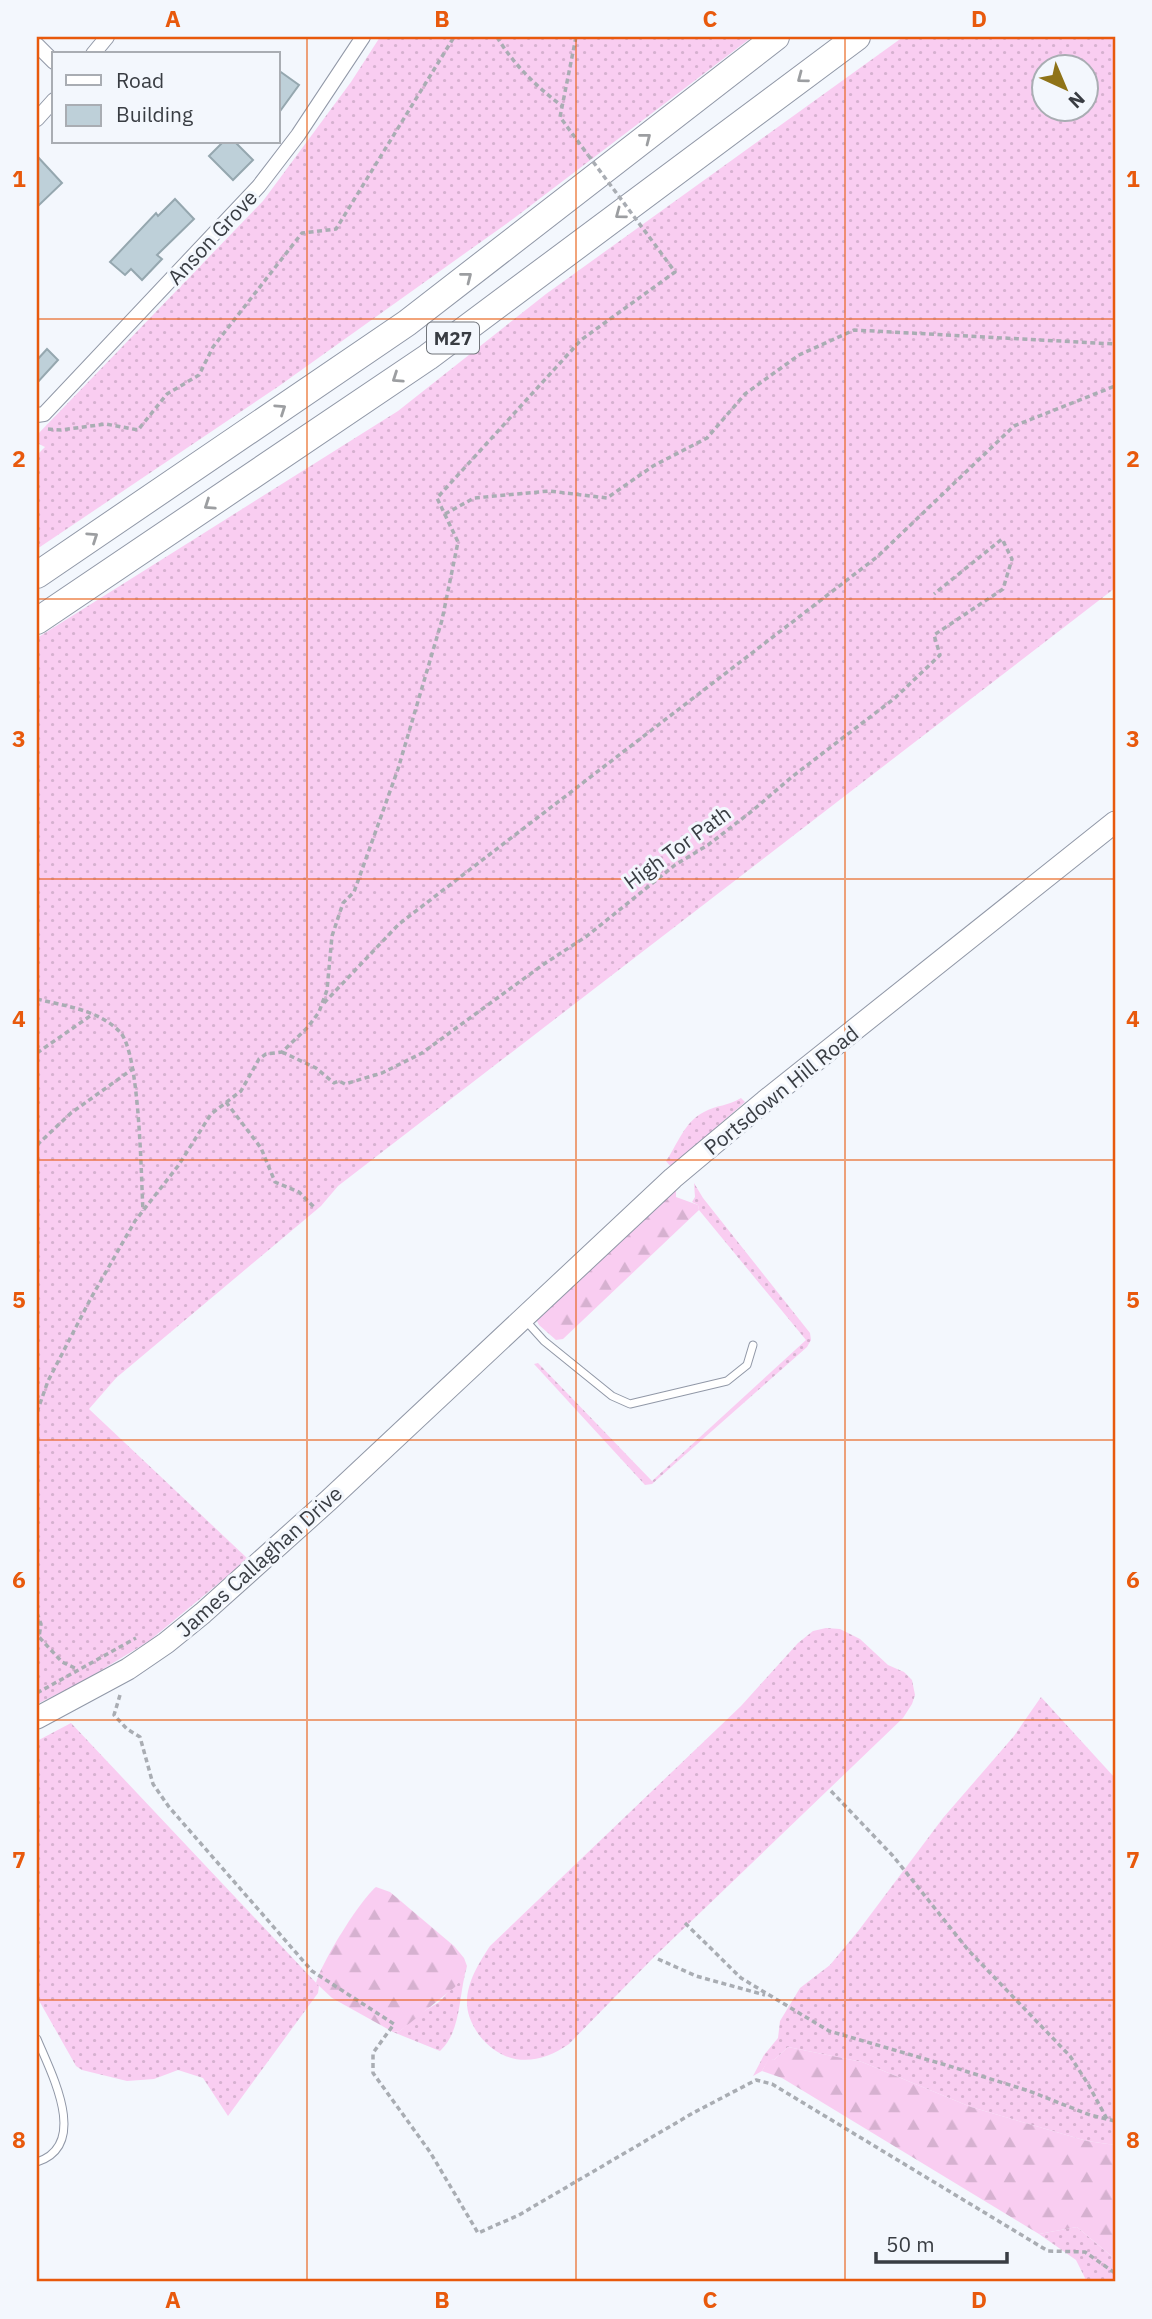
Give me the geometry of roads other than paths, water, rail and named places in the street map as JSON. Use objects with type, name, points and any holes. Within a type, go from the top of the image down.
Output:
[{"type":"highway","name":"M27","points":[[37,575],[407,323],[776,37]]},
{"type":"highway","name":"M27","points":[[37,621],[428,357],[857,37]]},
{"type":"street","points":[[95,52],[107,37]]},
{"type":"street","name":"Anson Grove","points":[[40,422],[44,414],[259,186],[298,135],[363,37]]},
{"type":"street","points":[[37,45],[52,60]]},
{"type":"street","points":[[37,119],[52,102]]},
{"type":"street","name":"Portsdown Hill Road","points":[[461,1376],[673,1178],[765,1101],[1115,822]]},
{"type":"street","name":"James Callaghan Drive","points":[[37,1718],[128,1670],[166,1643],[268,1556],[461,1376]]},
{"type":"lane","points":[[523,1318],[544,1341],[612,1396],[629,1404],[727,1381],[747,1365],[753,1345]]},
{"type":"lane","points":[[37,2039],[62,2100],[63,2134],[58,2150],[37,2162]]}]
